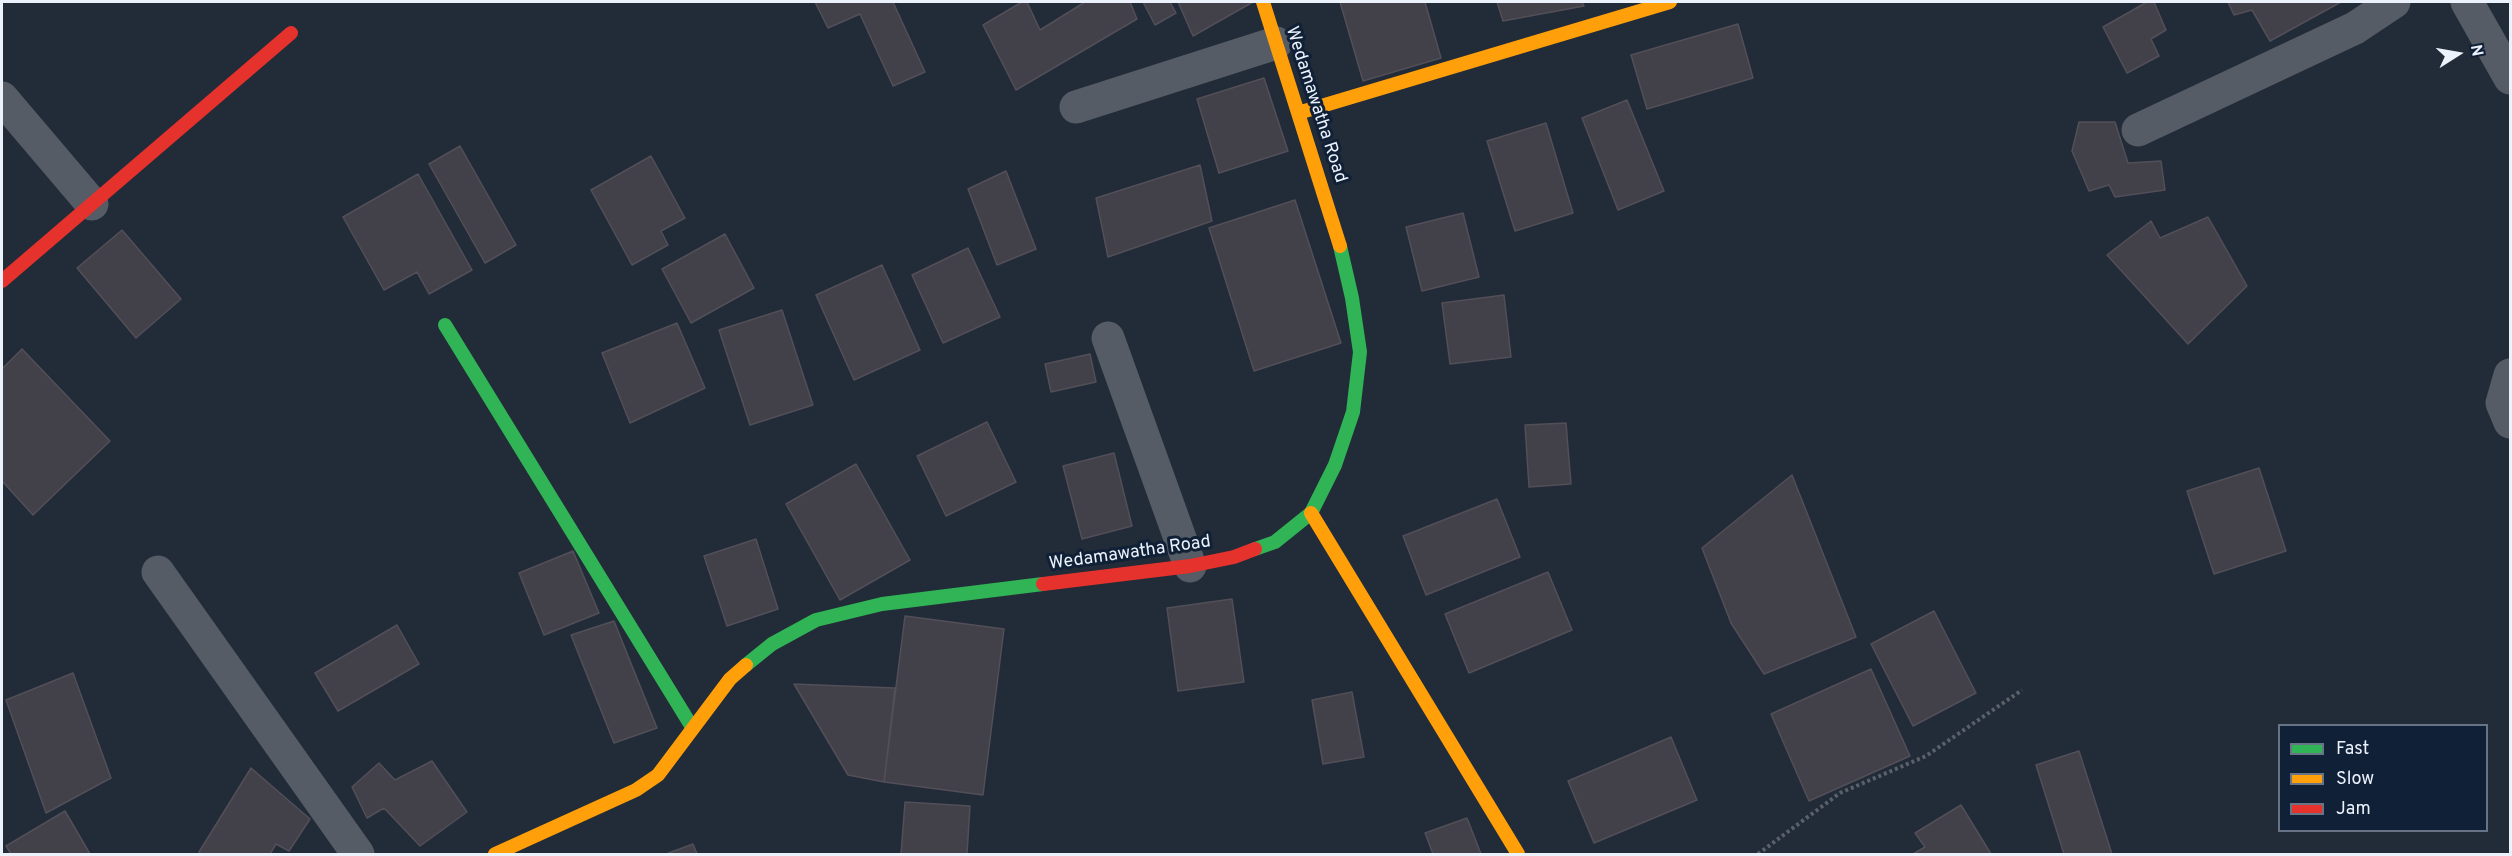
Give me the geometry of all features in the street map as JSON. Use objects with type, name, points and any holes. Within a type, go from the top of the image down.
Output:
[{"type":"street","name":"Wedamawatha Road","points":[[495,855],[643,785],[658,775],[730,679],[772,644],[816,620],[882,604],[1190,566],[1234,557],[1275,542],[1311,513],[1335,465],[1353,412],[1360,352],[1352,298],[1337,234],[1263,2]]},
{"type":"street","points":[[1298,112],[1670,2]]},
{"type":"street","points":[[2138,130],[2355,28],[2394,2]]},
{"type":"street","points":[[2466,2],[2511,78]]},
{"type":"street","points":[[2,281],[291,33]]},
{"type":"street","points":[[1076,106],[1276,43]]},
{"type":"street","points":[[2,98],[92,204]]},
{"type":"street","points":[[445,325],[692,727]]},
{"type":"street","points":[[1108,338],[1190,566]]},
{"type":"street","points":[[2511,375],[2502,403],[2511,422]]},
{"type":"street","points":[[1311,513],[1518,855]]},
{"type":"street","points":[[158,572],[358,855]]},
{"type":"path","points":[[1758,855],[1840,793],[1926,756],[2022,690]]},
{"type":"building","points":[[815,2],[893,2],[925,72],[893,86],[860,14],[828,28]]},
{"type":"building","points":[[1022,2],[1027,2],[1040,30],[1085,2],[1130,2],[1137,19],[1016,90],[983,25]]},
{"type":"building","points":[[1143,2],[1170,2],[1176,13],[1155,25]]},
{"type":"building","points":[[1178,2],[1253,2],[1193,36]]},
{"type":"building","points":[[1340,2],[1425,2],[1441,58],[1363,81]]},
{"type":"building","points":[[1497,2],[1582,2],[1584,6],[1503,21]]},
{"type":"building","points":[[2147,2],[2154,2],[2166,30],[2151,39],[2159,56],[2127,73],[2103,27]]},
{"type":"building","points":[[2228,2],[2341,2],[2270,41],[2252,10],[2234,15]]},
{"type":"building","points":[[1738,24],[1753,78],[1647,109],[1631,55]]},
{"type":"building","points":[[1264,78],[1288,151],[1219,173],[1197,99]]},
{"type":"building","points":[[1627,100],[1664,191],[1618,210],[1582,118]]},
{"type":"building","points":[[2079,122],[2115,122],[2128,163],[2161,161],[2165,190],[2115,197],[2109,185],[2089,191],[2072,151]]},
{"type":"building","points":[[1546,123],[1573,213],[1515,231],[1487,141]]},
{"type":"building","points":[[460,146],[516,245],[485,263],[429,164]]},
{"type":"building","points":[[651,156],[685,218],[661,231],[668,245],[632,265],[591,190]]},
{"type":"building","points":[[1200,165],[1212,221],[1108,257],[1096,198]]},
{"type":"building","points":[[1006,171],[1036,249],[997,265],[968,189]]},
{"type":"building","points":[[418,174],[472,270],[429,294],[417,272],[384,290],[343,217]]},
{"type":"building","points":[[1295,200],[1341,343],[1254,371],[1209,228]]},
{"type":"building","points":[[1463,213],[1479,277],[1422,291],[1406,227]]},
{"type":"building","points":[[2208,217],[2247,286],[2188,344],[2107,255],[2151,221],[2160,238]]},
{"type":"building","points":[[122,230],[181,299],[136,338],[77,268]]},
{"type":"building","points":[[725,234],[754,288],[691,323],[662,269]]},
{"type":"building","points":[[968,248],[1000,317],[943,343],[912,275]]},
{"type":"building","points":[[882,265],[920,350],[854,380],[816,295]]},
{"type":"building","points":[[1504,295],[1511,357],[1450,364],[1442,303]]},
{"type":"building","points":[[782,310],[813,405],[750,425],[719,330]]},
{"type":"building","points":[[677,323],[705,388],[630,423],[602,353]]},
{"type":"building","points":[[22,349],[110,441],[33,515],[2,481],[2,369]]},
{"type":"building","points":[[1090,354],[1096,382],[1051,392],[1045,364]]},
{"type":"building","points":[[987,422],[1016,482],[946,516],[917,456]]},
{"type":"building","points":[[1566,423],[1571,484],[1529,487],[1525,425]]},
{"type":"building","points":[[1114,453],[1132,526],[1082,539],[1063,466]]},
{"type":"building","points":[[856,464],[910,560],[840,600],[786,504]]},
{"type":"building","points":[[2259,468],[2286,551],[2214,574],[2187,491]]},
{"type":"building","points":[[1792,475],[1856,637],[1764,674],[1731,623],[1702,548]]},
{"type":"building","points":[[1497,499],[1520,557],[1426,595],[1403,536]]},
{"type":"building","points":[[756,539],[778,609],[727,626],[704,556]]},
{"type":"building","points":[[573,551],[599,613],[544,635],[519,573]]},
{"type":"building","points":[[1548,572],[1572,630],[1469,673],[1445,614]]},
{"type":"building","points":[[1232,599],[1244,682],[1178,691],[1167,608]]},
{"type":"building","points":[[1934,611],[1976,693],[1913,726],[1871,644]]},
{"type":"building","points":[[905,616],[1004,629],[983,795],[884,782]]},
{"type":"building","points":[[614,621],[657,728],[614,743],[571,635]]},
{"type":"building","points":[[397,625],[419,664],[338,711],[315,673]]},
{"type":"building","points":[[1871,669],[1910,756],[1809,801],[1771,714]]},
{"type":"building","points":[[73,673],[111,778],[46,813],[6,700]]},
{"type":"building","points":[[794,684],[895,688],[884,782],[848,775]]},
{"type":"building","points":[[1352,692],[1364,757],[1323,764],[1312,700]]},
{"type":"building","points":[[1671,737],[1697,800],[1594,843],[1568,781]]},
{"type":"building","points":[[2079,751],[2112,854],[2064,854],[2036,765]]},
{"type":"building","points":[[432,761],[467,812],[420,846],[384,808],[367,818],[352,787],[379,763],[395,780]]},
{"type":"building","points":[[251,768],[310,819],[289,851],[276,844],[270,854],[201,854],[199,852]]},
{"type":"building","points":[[905,802],[970,806],[967,854],[901,854]]},
{"type":"building","points":[[1961,805],[1991,854],[1913,854],[1925,847],[1915,833]]},
{"type":"building","points":[[65,811],[90,854],[11,854],[6,846]]},
{"type":"building","points":[[1467,818],[1481,854],[1433,854],[1425,833]]},
{"type":"building","points":[[693,844],[697,854],[666,854]]},
{"type":"traffic: fast","points":[[1255,549],[1275,542],[1311,513],[1335,465],[1353,412],[1360,352],[1352,298],[1340,246]]},
{"type":"traffic: fast","points":[[445,325],[692,727]]},
{"type":"traffic: fast","points":[[746,665],[772,644],[816,620],[882,604],[1043,584]]},
{"type":"traffic: slow","points":[[1263,2],[1340,246]]},
{"type":"traffic: slow","points":[[1298,113],[1670,2]]},
{"type":"traffic: slow","points":[[1311,513],[1518,854]]},
{"type":"traffic: slow","points":[[495,854],[636,790],[658,775],[730,679],[746,665]]},
{"type":"traffic: jam","points":[[2,281],[291,33]]},
{"type":"traffic: jam","points":[[1043,584],[1190,566],[1234,557],[1255,549]]}]
